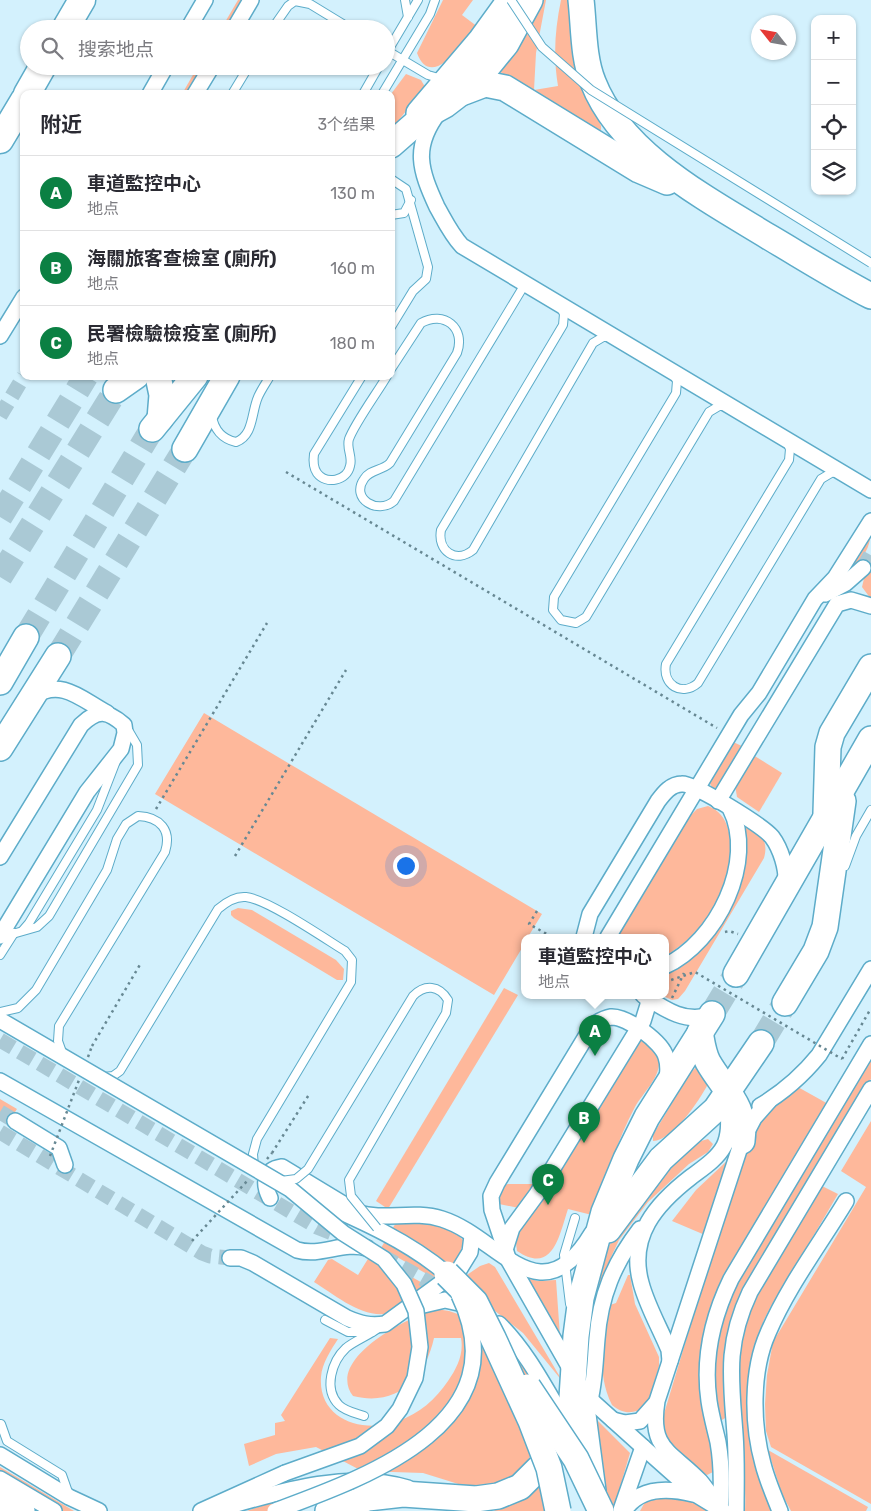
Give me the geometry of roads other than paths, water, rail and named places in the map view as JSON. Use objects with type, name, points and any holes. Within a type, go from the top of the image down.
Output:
[{"type":"highway","points":[[71,20],[82,0]]},
{"type":"highway","points":[[29,90],[38,75]]},
{"type":"highway","points":[[0,140],[20,107]]},
{"type":"main road","points":[[465,89],[486,33],[510,0]]},
{"type":"main road","points":[[395,142],[424,117],[465,89],[506,44],[530,0]]},
{"type":"main road","points":[[581,0],[587,59],[592,82],[615,122],[645,152],[702,196],[845,283],[871,296]]},
{"type":"main road","points":[[465,89],[519,95],[639,170],[702,196]]},
{"type":"main road","points":[[845,283],[871,305]]},
{"type":"main road","points":[[159,380],[162,401],[156,424],[192,380]]},
{"type":"main road","points":[[185,449],[225,380]]},
{"type":"main road","points":[[212,404],[232,380]]},
{"type":"main road","points":[[0,682],[26,637]]},
{"type":"main road","points":[[0,748],[58,656]]},
{"type":"main road","points":[[826,816],[828,747],[832,733],[871,667]]},
{"type":"main road","points":[[736,974],[871,739]]},
{"type":"main road","points":[[785,1003],[816,951],[825,927],[840,811],[856,763]]},
{"type":"main road","points":[[594,1511],[589,1456],[578,1385],[580,1298],[604,1212],[633,1143],[666,1085],[706,1023]]},
{"type":"main road","points":[[706,1023],[708,1062],[729,1091],[737,1127]]},
{"type":"main road","points":[[604,1212],[634,1179],[661,1159],[716,1109],[761,1043]]},
{"type":"main road","points":[[590,1263],[606,1232],[661,1159]]},
{"type":"main road","points":[[447,1274],[475,1302],[496,1331],[576,1460],[602,1511]]},
{"type":"main road","points":[[496,1331],[549,1468],[558,1511]]},
{"type":"main road","points":[[328,1511],[347,1503],[376,1497],[414,1493],[476,1500],[498,1496],[520,1487],[538,1470],[578,1385]]},
{"type":"main road","points":[[433,1496],[460,1511]]},
{"type":"main road","points":[[0,1498],[22,1511]]},
{"type":"street","points":[[193,20],[205,0]]},
{"type":"street","points":[[239,20],[251,0]]},
{"type":"street","points":[[152,90],[161,75]]},
{"type":"street","points":[[198,90],[207,75]]},
{"type":"street","points":[[465,89],[429,127],[422,145],[421,167],[425,181],[451,235],[462,246],[871,490]]},
{"type":"street","points":[[0,336],[20,304]]},
{"type":"street","points":[[610,934],[732,730],[748,705],[759,693],[815,599],[835,578],[871,521]]},
{"type":"street","points":[[815,599],[846,583],[862,568],[857,584],[858,591],[868,604]]},
{"type":"street","points":[[724,804],[758,733],[837,604],[850,600],[868,604]]},
{"type":"street","points":[[8,935],[87,792],[124,743],[124,725],[63,689],[48,688],[33,696]]},
{"type":"street","points":[[0,857],[81,725],[95,714],[107,714]]},
{"type":"street","points":[[732,730],[758,733]]},
{"type":"street","points":[[585,934],[590,914],[658,801],[672,786],[687,784],[697,788],[771,836],[778,846],[785,871],[785,891]]},
{"type":"street","points":[[669,964],[681,957],[697,943],[724,902],[736,869],[738,851],[736,820],[724,804]]},
{"type":"street","points":[[578,1385],[603,1294],[618,1261],[652,1214],[715,1158],[737,1127],[797,1079],[818,1055],[871,969]]},
{"type":"street","points":[[507,1255],[512,1228],[537,1194],[638,1029],[647,1012],[645,999]]},
{"type":"street","points":[[650,999],[667,1009],[692,1018],[701,1019],[706,1023]]},
{"type":"street","points":[[666,1085],[668,1071],[664,1053],[660,1046],[638,1029],[618,1018],[610,1017],[593,1026],[497,1183],[491,1196],[492,1210],[507,1255],[578,1385],[643,1448],[697,1495],[721,1510]]},
{"type":"street","points":[[0,1020],[257,1168],[290,1189],[377,1228],[418,1251],[447,1274],[467,1313],[472,1338],[471,1375],[454,1409],[424,1440],[389,1462],[312,1497],[275,1511]]},
{"type":"street","points":[[721,1510],[720,1454],[709,1401],[708,1382],[710,1341],[721,1300],[731,1279],[871,1044]]},
{"type":"street","points":[[0,1081],[297,1250],[313,1252],[352,1245],[371,1250]]},
{"type":"street","points":[[736,1511],[735,1435],[730,1361],[737,1324],[750,1292],[871,1089]]},
{"type":"street","points":[[687,1136],[737,1127],[754,1118],[769,1101]]},
{"type":"street","points":[[15,1121],[59,1148],[65,1165]]},
{"type":"street","points":[[721,1510],[701,1482],[662,1446],[654,1420],[656,1402],[670,1360],[737,1127]]},
{"type":"street","points":[[270,1198],[264,1185],[267,1175],[274,1169],[282,1167],[358,1213],[372,1217],[400,1214],[428,1215],[451,1223],[507,1255],[524,1268],[542,1272],[564,1266],[586,1244],[604,1212]]},
{"type":"street","points":[[201,1511],[284,1473],[345,1453],[360,1446],[387,1426],[408,1396],[415,1378],[420,1347],[416,1311],[396,1272],[384,1259],[343,1233],[290,1189]]},
{"type":"street","points":[[780,1511],[762,1464],[758,1435],[756,1396],[761,1354],[767,1334],[779,1311],[846,1201]]},
{"type":"street","points":[[652,1214],[642,1233],[638,1263],[640,1282],[669,1350],[670,1360]]},
{"type":"street","points":[[230,1258],[241,1258],[253,1263],[360,1323],[379,1328],[459,1270],[470,1252],[472,1236]]},
{"type":"street","points":[[399,1313],[436,1300],[452,1300],[472,1306]]},
{"type":"street","points":[[496,1331],[516,1341],[550,1392],[553,1422],[546,1452],[538,1470]]},
{"type":"street","points":[[550,1392],[578,1385]]},
{"type":"street","points":[[612,1420],[625,1423],[640,1421],[650,1412],[656,1402]]},
{"type":"street","points":[[623,1511],[643,1448]]},
{"type":"street","points":[[0,1455],[69,1497],[99,1511]]},
{"type":"street","points":[[0,1479],[54,1511]]},
{"type":"street","points":[[212,1511],[293,1488],[354,1482],[393,1484],[433,1496]]},
{"type":"street","points":[[623,1511],[632,1502],[652,1491],[678,1490],[697,1495]]},
{"type":"lane","points":[[405,0],[408,17]]},
{"type":"lane","points":[[395,39],[418,0]]},
{"type":"lane","points":[[395,72],[430,14],[435,0]]},
{"type":"lane","points":[[510,0],[542,47],[591,90],[871,263]]},
{"type":"lane","points":[[278,20],[288,6],[295,1],[310,4],[336,20]]},
{"type":"lane","points":[[395,56],[435,78],[465,89]]},
{"type":"lane","points":[[234,90],[244,75]]},
{"type":"lane","points":[[365,90],[374,75]]},
{"type":"lane","points":[[384,90],[393,75]]},
{"type":"lane","points":[[395,182],[406,189],[411,200],[428,273],[422,283],[413,291],[395,320]]},
{"type":"lane","points":[[395,214],[404,213],[411,200]]},
{"type":"lane","points":[[395,363],[421,323],[428,319],[445,319],[457,329],[460,345],[457,353],[390,463],[386,468],[369,473],[362,482],[360,488],[363,499],[372,507],[378,508],[389,505],[394,501],[525,284]]},
{"type":"lane","points":[[558,304],[564,314],[563,325],[441,530],[440,542],[442,548],[451,555],[463,556],[473,550],[593,343],[603,337],[615,338]]},
{"type":"lane","points":[[671,371],[677,381],[676,393],[554,598],[554,610],[562,620],[576,623],[586,617],[709,412],[719,406],[731,407]]},
{"type":"lane","points":[[212,404],[215,427],[222,436],[236,442],[242,439],[250,428],[258,397],[268,380]]},
{"type":"lane","points":[[360,380],[314,454],[316,472],[325,479],[337,480],[347,474],[350,469],[349,439],[385,380]]},
{"type":"lane","points":[[784,438],[790,449],[789,460],[666,664],[666,676],[672,686],[683,690],[689,689],[698,683],[821,479],[831,473],[843,474]]},
{"type":"lane","points":[[0,956],[8,935],[37,927],[49,916],[138,765],[137,746],[134,738],[124,725]]},
{"type":"lane","points":[[825,927],[856,836],[871,810]]},
{"type":"lane","points":[[0,1012],[18,1008],[36,990],[102,879],[117,839],[126,824],[138,816],[153,818],[161,822],[168,836],[165,852],[59,1026],[58,1041],[63,1056]]},
{"type":"lane","points":[[98,1078],[113,1076],[125,1064],[218,909],[233,899],[244,897],[263,902],[345,951],[352,960],[353,974],[351,982],[257,1139],[253,1154],[257,1168]]},
{"type":"lane","points":[[272,1179],[290,1181],[303,1175],[413,996],[422,988],[434,987],[445,993],[448,1000],[446,1014],[349,1180],[351,1196],[377,1228]]},
{"type":"lane","points":[[576,1218],[564,1255],[564,1266],[578,1385]]},
{"type":"lane","points":[[325,1320],[348,1332],[379,1328]]},
{"type":"lane","points":[[364,1416],[349,1411],[338,1404],[331,1390],[331,1381],[336,1362],[345,1349],[379,1328]]},
{"type":"lane","points":[[2,1424],[6,1441],[62,1475],[69,1497]]},
{"type":"tunnel","points":[[0,416],[22,380]]},
{"type":"tunnel","points":[[0,517],[84,380]]},
{"type":"tunnel","points":[[0,577],[116,390]]},
{"type":"tunnel","points":[[26,637],[152,429]]},
{"type":"tunnel","points":[[58,656],[185,449]]},
{"type":"tunnel","points":[[863,568],[871,554]]},
{"type":"tunnel","points":[[712,1014],[736,974]]},
{"type":"tunnel","points":[[761,1043],[785,1003]]},
{"type":"tunnel","points":[[0,1040],[317,1227],[350,1240]]},
{"type":"tunnel","points":[[0,1112],[15,1121]]},
{"type":"tunnel","points":[[0,1132],[202,1253],[210,1256],[230,1258]]},
{"type":"tunnel","points":[[382,1256],[466,1303]]},
{"type":"place","name":"車道監控中心","points":[[595,1056]]},
{"type":"place","name":"海關旅客查檢室 (廁所)","points":[[584,1143]]},
{"type":"place","name":"民署檢驗檢疫室 (廁所)","points":[[548,1205]]}]
